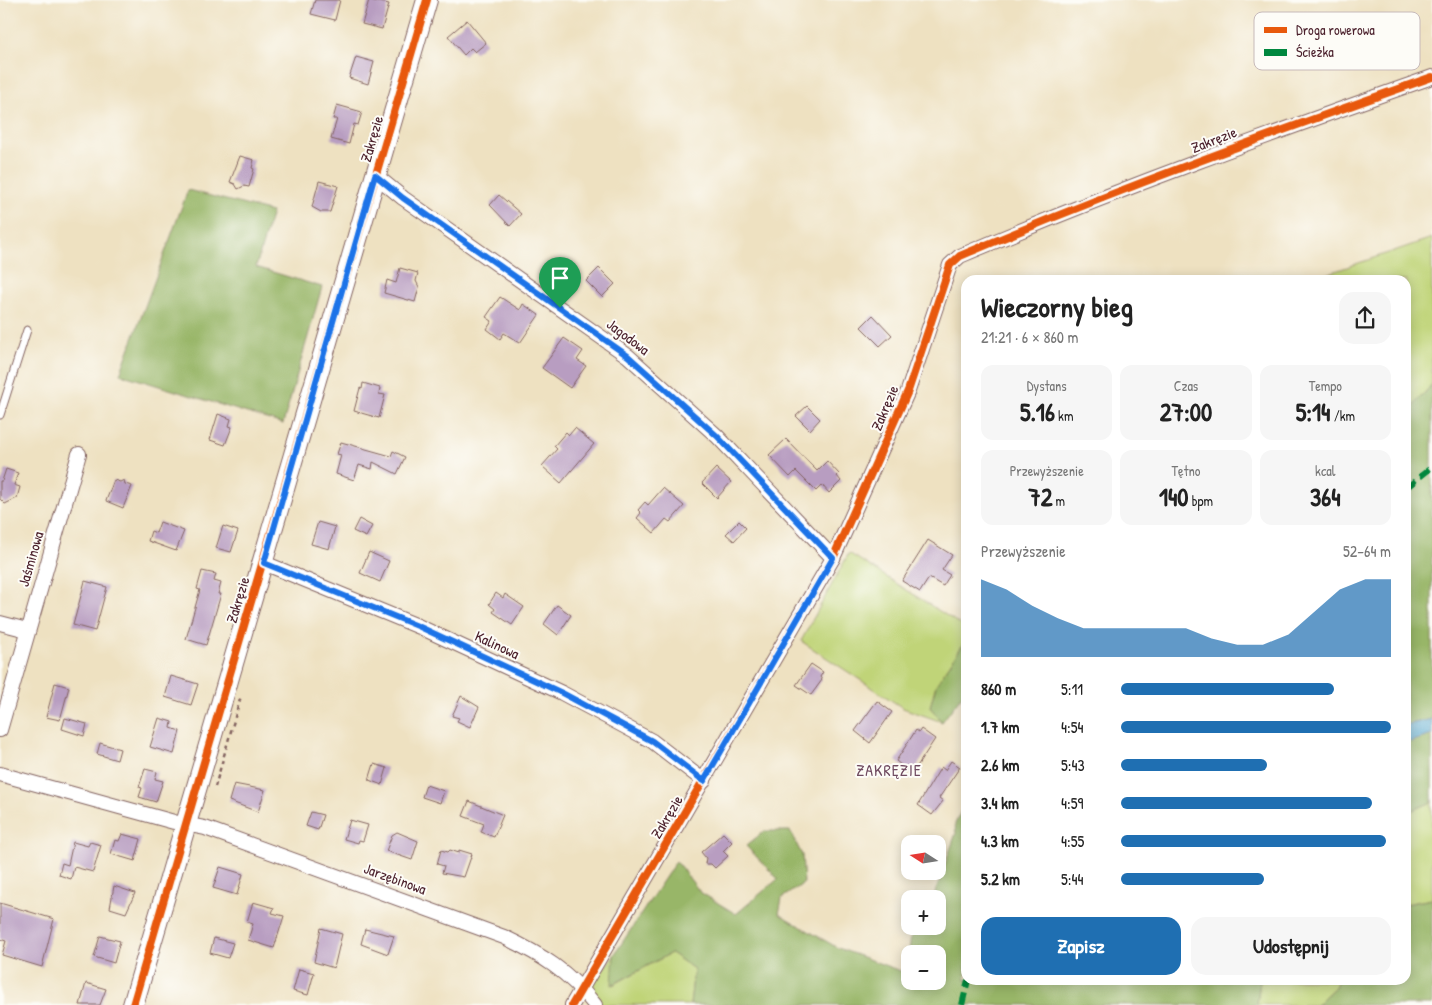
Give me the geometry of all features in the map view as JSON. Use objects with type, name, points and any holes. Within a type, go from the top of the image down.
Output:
[{"type":"street","name":"Zakręzie","points":[[133,1005],[184,824],[264,563],[427,0]]},
{"type":"street","name":"Zakręzie","points":[[572,1005],[833,558],[908,391],[950,266],[960,256],[1040,222],[1230,148],[1432,77]]},
{"type":"street","name":"Jagodowa","points":[[375,175],[403,198],[628,356],[717,436],[833,558]]},
{"type":"street","name":"Jaśminowa","points":[[0,730],[27,630],[79,454]]},
{"type":"street","name":"Kalinowa","points":[[264,563],[420,627],[562,693],[652,741],[704,781]]},
{"type":"street","points":[[0,623],[27,630]]},
{"type":"street","name":"Jarzębinowa","points":[[0,774],[205,828],[504,937],[541,955],[582,988]]},
{"type":"street","points":[[582,988],[595,1005]]},
{"type":"lane","points":[[0,415],[26,330]]},
{"type":"green space","points":[[188,190],[272,212],[256,267],[322,287],[283,424],[120,374]]},
{"type":"green space","points":[[1432,238],[1432,385],[1411,408],[1411,275],[1324,275]]},
{"type":"green space","points":[[1432,385],[1432,719],[1411,724],[1411,408]]},
{"type":"green space","points":[[849,553],[961,625],[961,648],[936,685],[930,707],[942,722],[903,708],[801,641]]},
{"type":"green space","points":[[961,648],[961,697],[942,722],[930,707],[936,685]]},
{"type":"green space","points":[[1432,735],[1432,802],[1411,811],[1411,741]]},
{"type":"green space","points":[[1432,802],[1432,899],[1411,903],[1411,811]]},
{"type":"green space","points":[[961,811],[961,985],[1259,985],[1257,1005],[690,1005],[694,969],[671,953],[612,985],[614,955],[676,861],[700,892],[736,914],[778,879],[746,846],[764,831],[790,831],[802,855],[804,883],[782,898],[779,914],[838,948],[901,971],[901,990],[946,990],[946,945],[910,945],[912,935],[946,935],[946,890],[936,890],[940,880],[946,880],[946,862],[956,833],[955,824]]},
{"type":"green space","points":[[1432,899],[1432,1005],[1316,1005],[1336,985],[1411,985],[1411,903]]},
{"type":"green space","points":[[671,953],[694,969],[690,1005],[597,1005],[586,992],[614,955],[613,985]]},
{"type":"green space","points":[[1259,985],[1336,985],[1316,1005],[1257,1005]]},
{"type":"water","points":[[1432,719],[1432,735],[1411,741],[1411,724]]},
{"type":"building","points":[[315,0],[340,0],[335,20],[311,14]]},
{"type":"building","points":[[369,0],[389,4],[382,29],[362,24]]},
{"type":"building","points":[[467,20],[486,43],[475,52],[471,48],[464,55],[448,36]]},
{"type":"building","points":[[356,57],[374,62],[368,84],[349,78]]},
{"type":"building","points":[[337,105],[362,112],[358,125],[354,124],[349,144],[331,139],[337,119],[333,119]]},
{"type":"building","points":[[240,156],[254,160],[252,168],[254,169],[249,187],[244,186],[238,189],[235,184],[230,182]]},
{"type":"building","points":[[319,181],[338,186],[330,212],[321,212],[312,207]]},
{"type":"building","points":[[499,195],[521,214],[510,226],[490,205]]},
{"type":"building","points":[[400,268],[418,273],[416,281],[419,287],[415,302],[384,293],[387,280],[396,283]]},
{"type":"building","points":[[599,268],[615,284],[602,297],[586,281]]},
{"type":"building","points":[[500,297],[520,310],[523,304],[539,315],[520,343],[504,333],[500,339],[487,329],[492,321],[486,317]]},
{"type":"building","points":[[873,315],[892,335],[880,346],[861,327]]},
{"type":"building","points":[[564,338],[583,351],[577,360],[586,366],[570,388],[542,368]]},
{"type":"building","points":[[363,383],[380,388],[379,394],[385,395],[379,418],[354,411]]},
{"type":"building","points":[[807,406],[820,419],[810,430],[796,416]]},
{"type":"building","points":[[218,414],[231,419],[229,426],[232,427],[225,445],[210,440]]},
{"type":"building","points":[[575,428],[594,444],[561,483],[542,466],[557,449],[554,446],[566,432],[569,435]]},
{"type":"building","points":[[786,439],[817,471],[827,461],[839,474],[837,476],[841,481],[829,493],[822,485],[816,491],[796,471],[790,477],[769,455]]},
{"type":"building","points":[[341,442],[391,456],[393,451],[405,457],[397,474],[373,462],[372,469],[359,465],[354,480],[336,474],[341,455],[337,454]]},
{"type":"building","points":[[716,468],[731,482],[717,498],[702,483]]},
{"type":"building","points":[[6,469],[18,473],[14,485],[20,487],[17,498],[5,504],[0,499],[0,481],[2,481]]},
{"type":"building","points":[[114,480],[120,482],[124,480],[125,484],[132,486],[123,508],[106,501]]},
{"type":"building","points":[[663,488],[684,506],[670,522],[666,519],[654,533],[637,518],[641,513],[638,510],[645,502],[648,505]]},
{"type":"building","points":[[359,519],[372,526],[366,537],[353,531]]},
{"type":"building","points":[[739,521],[746,528],[734,541],[726,534]]},
{"type":"building","points":[[160,522],[184,531],[176,551],[148,541],[151,531],[156,533]]},
{"type":"building","points":[[318,522],[335,527],[329,549],[311,544]]},
{"type":"building","points":[[223,526],[238,531],[231,552],[216,548]]},
{"type":"building","points":[[928,540],[952,555],[942,570],[950,575],[943,586],[929,578],[920,592],[902,581]]},
{"type":"building","points":[[369,552],[389,561],[380,582],[360,573]]},
{"type":"building","points":[[202,571],[216,574],[214,581],[221,583],[218,594],[221,594],[206,645],[186,639],[200,590],[197,589]]},
{"type":"building","points":[[85,581],[107,587],[95,631],[73,625]]},
{"type":"building","points":[[496,593],[503,598],[505,594],[524,607],[512,625],[493,612],[495,609],[489,604]]},
{"type":"building","points":[[557,605],[571,615],[558,635],[544,624]]},
{"type":"building","points":[[811,664],[823,672],[820,677],[822,680],[811,695],[796,685]]},
{"type":"building","points":[[171,676],[198,684],[191,705],[165,697]]},
{"type":"building","points":[[55,683],[69,687],[60,720],[46,717]]},
{"type":"building","points":[[461,696],[479,707],[470,727],[457,721],[459,718],[452,716]]},
{"type":"building","points":[[877,701],[892,712],[870,743],[855,731]]},
{"type":"building","points":[[65,718],[87,724],[84,736],[62,729]]},
{"type":"building","points":[[159,718],[172,722],[171,728],[180,731],[174,754],[150,747]]},
{"type":"building","points":[[921,729],[935,739],[912,774],[896,761],[916,730],[919,732]]},
{"type":"building","points":[[100,743],[120,749],[117,760],[97,754]]},
{"type":"building","points":[[951,761],[960,767],[939,798],[943,801],[932,815],[918,805],[941,767],[945,770]]},
{"type":"building","points":[[374,764],[387,768],[382,785],[369,780]]},
{"type":"building","points":[[145,769],[157,772],[155,779],[163,781],[156,802],[139,797],[142,788],[139,787]]},
{"type":"building","points":[[234,784],[265,790],[258,812],[229,801]]},
{"type":"building","points":[[426,785],[444,791],[440,803],[422,797]]},
{"type":"building","points":[[469,801],[503,815],[494,837],[481,832],[484,824],[463,816]]},
{"type":"building","points":[[311,812],[323,815],[318,830],[306,826]]},
{"type":"building","points":[[350,820],[368,825],[363,841],[359,840],[358,843],[344,839]]},
{"type":"building","points":[[397,832],[418,841],[412,860],[386,851],[392,835]]},
{"type":"building","points":[[723,833],[732,842],[723,851],[728,856],[715,868],[711,864],[705,864],[706,858],[701,852]]},
{"type":"building","points":[[122,834],[141,839],[135,861],[111,854],[115,840],[119,841]]},
{"type":"building","points":[[73,842],[88,846],[90,842],[101,845],[93,872],[74,867],[71,879],[59,875],[62,863],[68,865]]},
{"type":"building","points":[[441,850],[459,853],[459,850],[472,854],[464,877],[442,873],[444,866],[437,864]]},
{"type":"building","points":[[220,867],[243,874],[237,895],[213,888]]},
{"type":"building","points":[[114,886],[135,893],[126,913],[110,908]]},
{"type":"building","points":[[253,902],[274,908],[272,913],[284,916],[274,948],[248,940],[253,924],[247,922]]},
{"type":"building","points":[[0,903],[54,919],[42,967],[2,955],[6,941],[0,939]]},
{"type":"building","points":[[321,928],[342,934],[334,968],[314,962]]},
{"type":"building","points":[[365,929],[394,936],[388,954],[361,944]]},
{"type":"building","points":[[100,936],[120,941],[114,963],[94,957]]},
{"type":"building","points":[[214,938],[233,943],[228,958],[210,953]]},
{"type":"building","points":[[299,969],[314,973],[308,995],[293,991]]},
{"type":"building","points":[[86,983],[106,989],[100,1005],[80,1005]]},
{"type":"marked path","points":[[1411,484],[1432,467]]},
{"type":"marked path","points":[[962,1005],[967,985]]},
{"type":"cycle path","points":[[133,1005],[427,0]]},
{"type":"cycle path","points":[[572,1005],[833,558],[908,391],[950,265],[960,256],[1136,185],[1432,77]]},
{"type":"district","name":"ZAKRĘZIE","points":[[889,770]]},
{"type":"route","points":[[375,175],[403,198],[560,308],[628,356],[717,436],[833,558],[704,781],[652,741],[562,693],[420,627],[264,563],[375,175]]}]
